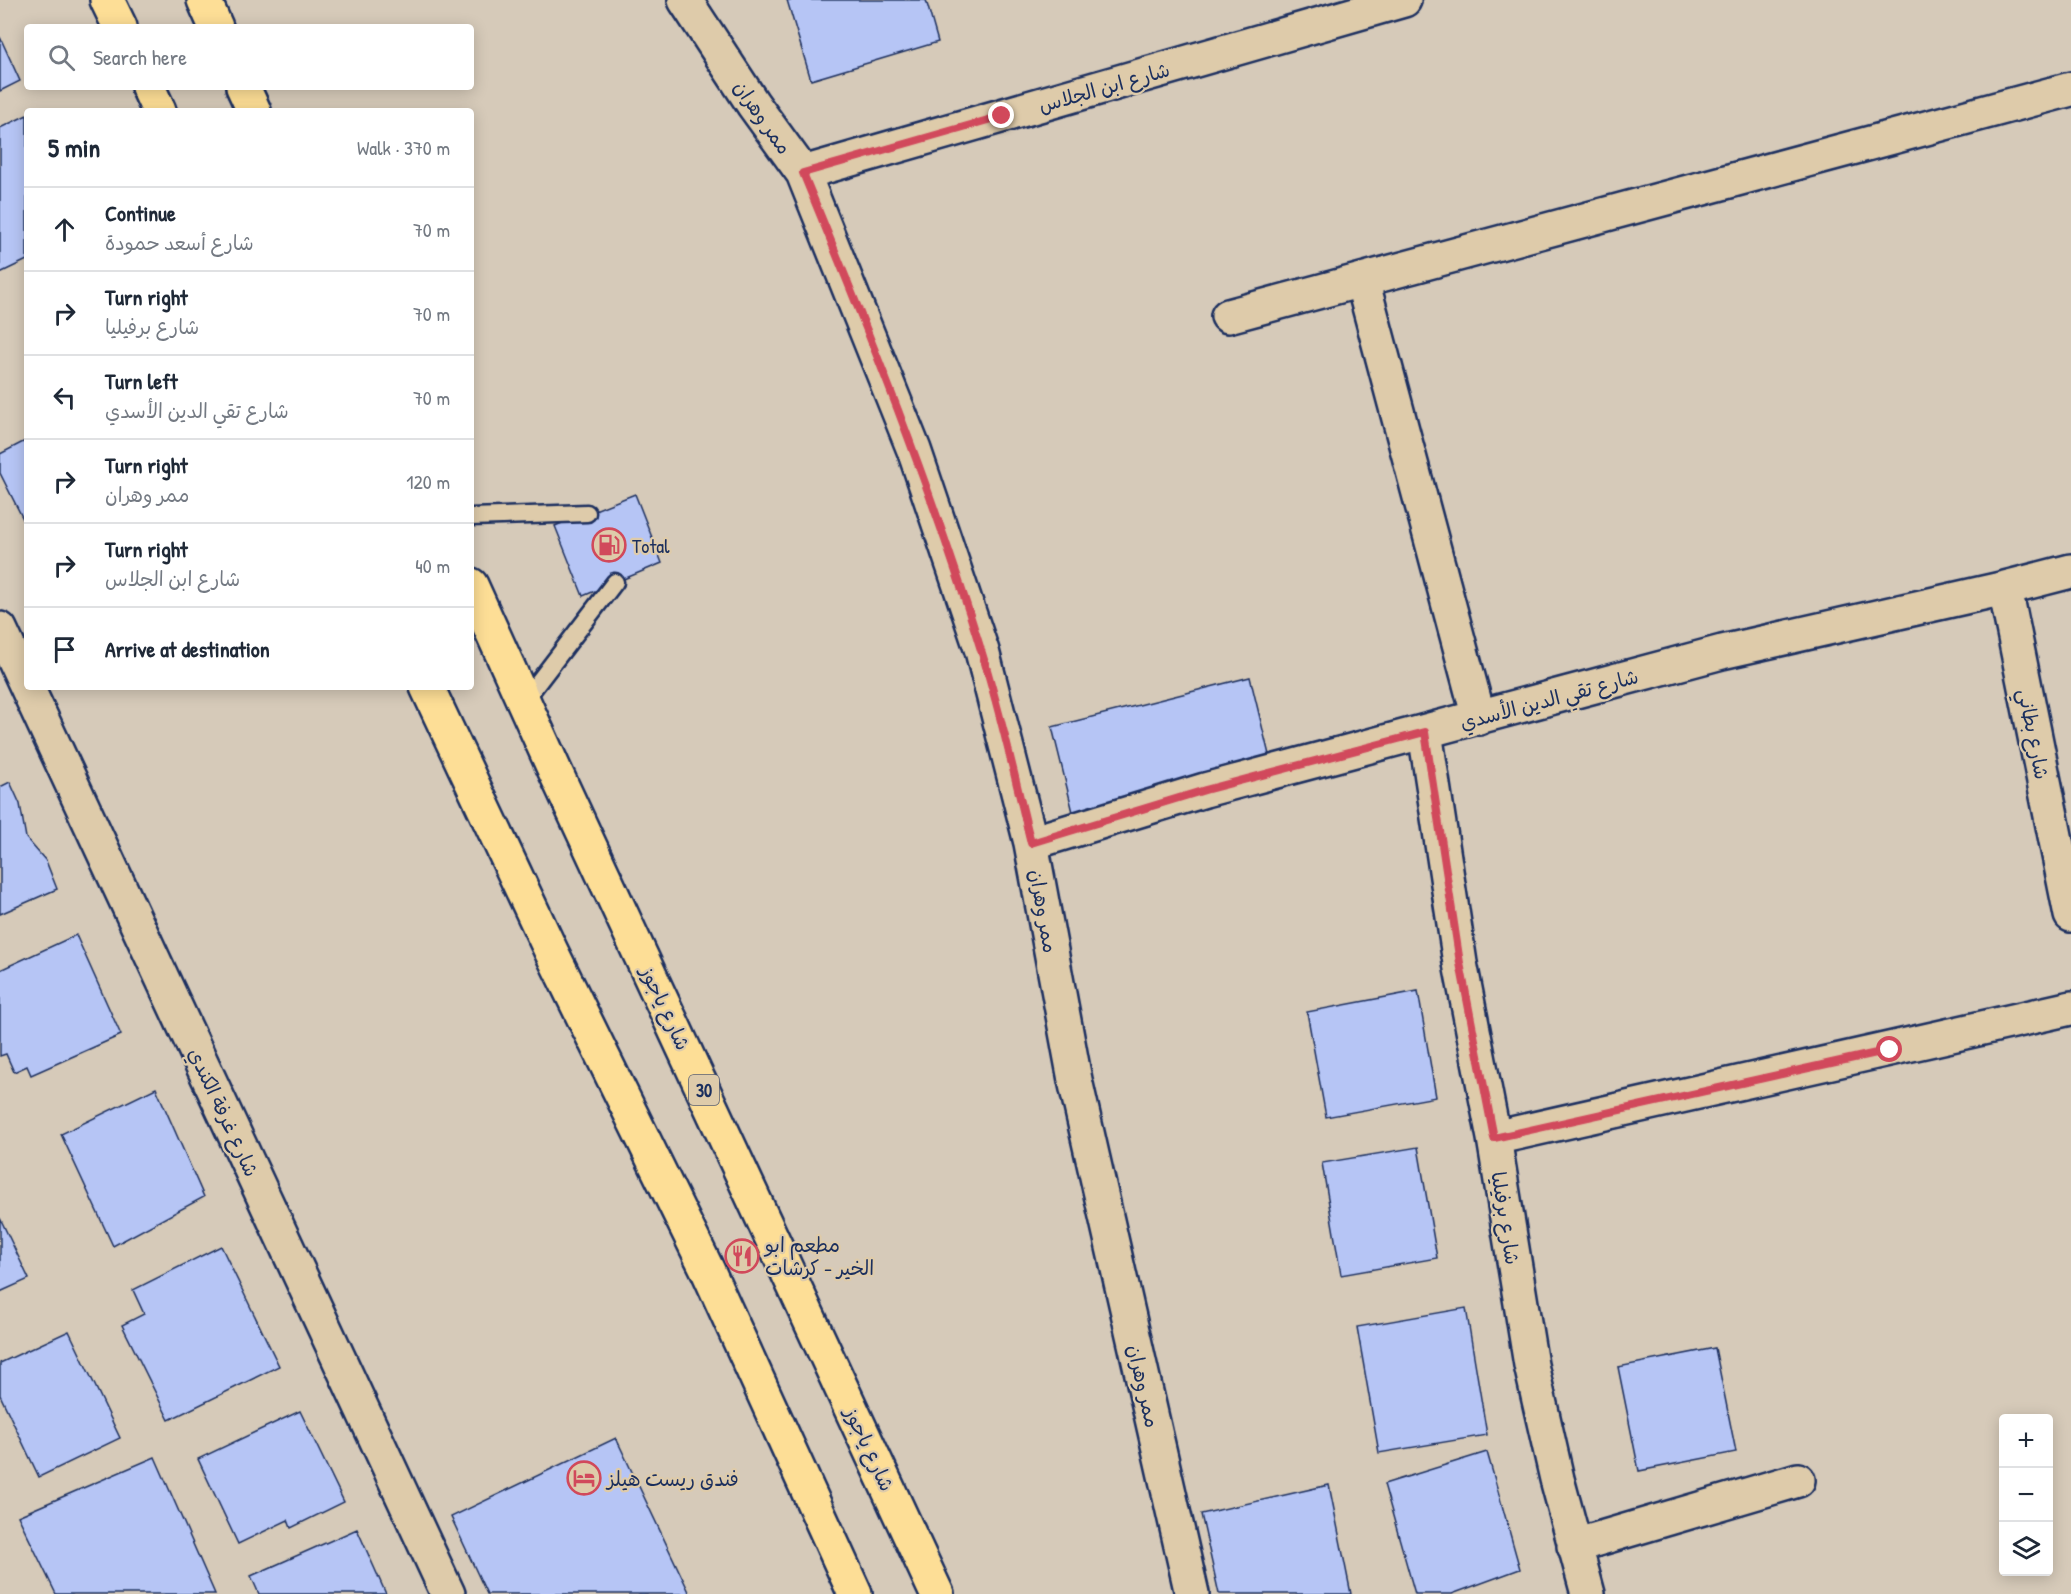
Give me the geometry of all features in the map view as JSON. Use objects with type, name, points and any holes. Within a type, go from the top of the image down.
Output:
[{"type":"main road","points":[[107,0],[119,24]]},
{"type":"main road","points":[[204,0],[215,24]]},
{"type":"main road","points":[[149,90],[158,108]]},
{"type":"main road","points":[[244,90],[253,108]]},
{"type":"main road","name":"شارع ياجوز","points":[[474,592],[523,702],[938,1594]]},
{"type":"main road","points":[[428,690],[551,951],[708,1271],[855,1594]]},
{"type":"street","name":"ممر وهران","points":[[685,0],[753,104],[803,173],[914,450],[981,651],[1031,843],[1075,1080],[1192,1594]]},
{"type":"street","name":"شارع ابن الجلاس","points":[[803,173],[1404,0]]},
{"type":"street","points":[[1228,316],[2071,89]]},
{"type":"street","points":[[1362,280],[1479,718]]},
{"type":"street","name":"شارع تقي الدين الأسدي","points":[[1031,843],[1205,790],[1722,652],[2071,571]]},
{"type":"street","name":"شارع بطاني","points":[[2005,588],[2071,915]]},
{"type":"street","name":"شارع غرفة الكندي","points":[[0,629],[24,681]]},
{"type":"street","name":"شارع غرفة الكندي","points":[[28,690],[448,1594]]},
{"type":"street","name":"شارع برفيليا","points":[[1425,732],[1460,963],[1494,1138],[1531,1365],[1574,1546],[1588,1594]]},
{"type":"street","points":[[1494,1138],[2071,1008]]},
{"type":"street","points":[[1574,1546],[1798,1480]]},
{"type":"lane","points":[[474,517],[587,513]]},
{"type":"lane","points":[[523,702],[615,582]]},
{"type":"building","points":[[787,0],[926,0],[938,42],[811,80]]},
{"type":"building","points":[[0,37],[20,81],[0,91]]},
{"type":"building","points":[[24,116],[24,261],[0,273],[0,128]]},
{"type":"building","points":[[24,442],[24,521],[0,473],[0,454]]},
{"type":"building","name":"Total","points":[[635,494],[662,563],[583,596],[555,526]]},
{"type":"building","points":[[1250,677],[1271,763],[1073,812],[1052,727]]},
{"type":"building","points":[[10,782],[20,804],[26,838],[46,861],[57,889],[0,914],[0,787]]},
{"type":"building","points":[[76,935],[121,1035],[31,1075],[27,1066],[14,1072],[6,1054],[0,1056],[0,970]]},
{"type":"building","points":[[1418,991],[1436,1097],[1326,1117],[1307,1012]]},
{"type":"building","points":[[156,1088],[204,1197],[113,1246],[61,1134]]},
{"type":"building","points":[[1418,1147],[1437,1258],[1341,1275],[1322,1163]]},
{"type":"building","points":[[0,1218],[29,1279],[0,1292]]},
{"type":"building","points":[[221,1246],[279,1366],[169,1420],[122,1325],[144,1314],[133,1290]]},
{"type":"building","points":[[1466,1308],[1487,1435],[1379,1453],[1357,1327]]},
{"type":"building","points":[[69,1331],[120,1438],[39,1477],[0,1395],[0,1363]]},
{"type":"building","points":[[1715,1348],[1736,1452],[1639,1471],[1618,1367]]},
{"type":"building","points":[[300,1411],[344,1502],[291,1528],[288,1520],[238,1544],[198,1459]]},
{"type":"building","name":"فندق ريست هيلز","points":[[616,1438],[690,1594],[487,1594],[451,1517]]},
{"type":"building","points":[[1487,1452],[1520,1569],[1452,1594],[1415,1594],[1384,1484]]},
{"type":"building","points":[[155,1457],[215,1594],[56,1594],[18,1516]]},
{"type":"building","points":[[1329,1485],[1351,1594],[1219,1594],[1201,1514]]},
{"type":"building","points":[[357,1529],[386,1594],[259,1594],[251,1576]]},
{"type":"place","name":"Total","points":[[609,545]]},
{"type":"place","name":"مطعم ابو الخير - كرشات","points":[[742,1256]]},
{"type":"place","name":"فندق ريست هيلز","points":[[584,1478]]},
{"type":"route","points":[[1002,116],[803,173],[914,450],[981,651],[1031,843],[1205,790],[1425,732],[1460,963],[1494,1138],[1890,1050]]}]
